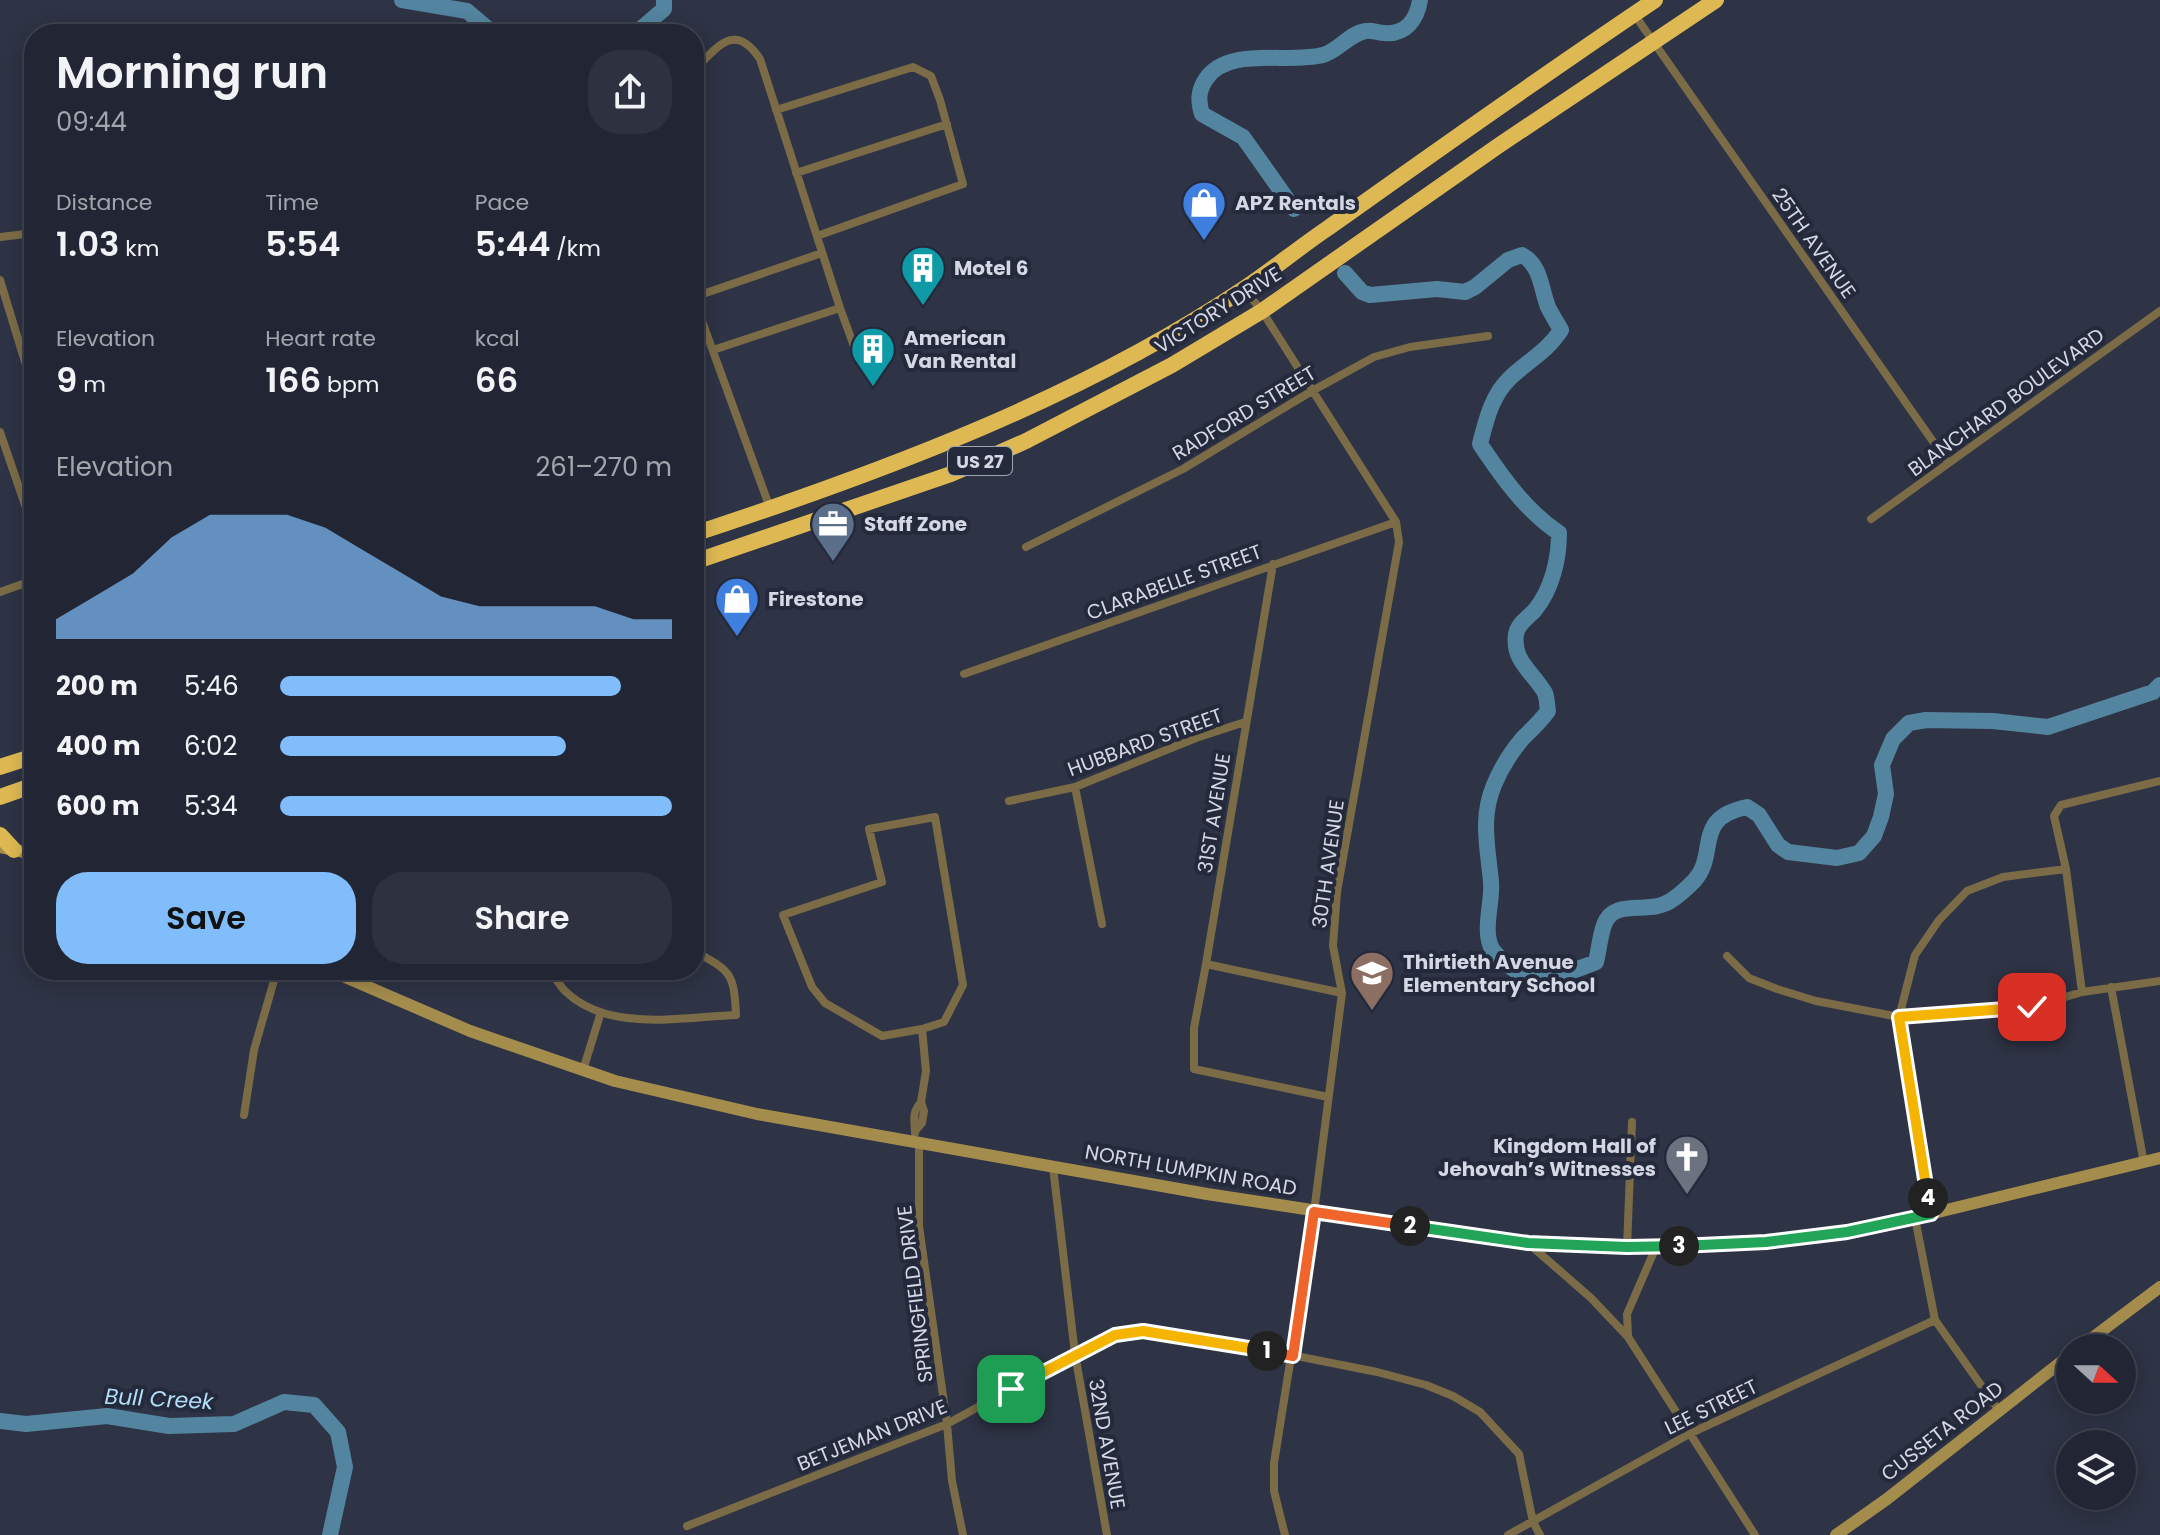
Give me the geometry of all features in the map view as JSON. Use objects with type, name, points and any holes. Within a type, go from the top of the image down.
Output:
[{"type":"highway","name":"VICTORY DRIVE","points":[[704,531],[948,441],[1074,386],[1244,289],[1655,0]]},
{"type":"highway","name":"VICTORY DRIVE","points":[[704,559],[951,474],[1026,441],[1172,365],[1262,311],[1716,0]]},
{"type":"highway","points":[[770,508],[779,534]]},
{"type":"highway","points":[[0,767],[24,759]]},
{"type":"highway","points":[[0,797],[24,789]]},
{"type":"highway","points":[[0,835],[7,849]]},
{"type":"street","name":"25TH AVENUE","points":[[1634,14],[1948,463]]},
{"type":"street","points":[[704,60],[724,40],[736,39],[749,43],[760,59],[859,360]]},
{"type":"street","points":[[776,110],[913,67],[931,76],[947,124],[963,184],[817,236]]},
{"type":"street","points":[[796,173],[947,124]]},
{"type":"street","points":[[0,237],[24,236]]},
{"type":"street","points":[[704,294],[822,253]]},
{"type":"street","points":[[0,280],[24,358]]},
{"type":"street","points":[[1244,289],[1262,311],[1396,522]]},
{"type":"street","points":[[713,350],[840,308]]},
{"type":"street","name":"BLANCHARD BOULEVARD","points":[[1871,519],[2160,311]]},
{"type":"street","points":[[704,325],[770,508]]},
{"type":"street","name":"RADFORD STREET","points":[[1026,547],[1183,469],[1374,357],[1410,347],[1488,336]]},
{"type":"street","points":[[0,432],[24,502]]},
{"type":"street","name":"CLARABELLE STREET","points":[[964,674],[1396,522]]},
{"type":"street","name":"30TH AVENUE","points":[[1285,1535],[1274,1491],[1274,1463],[1314,1212],[1342,993],[1333,946],[1337,892],[1399,542],[1396,522]]},
{"type":"street","name":"31ST AVENUE","points":[[1273,564],[1194,1028],[1194,1069],[1328,1097]]},
{"type":"street","points":[[0,592],[24,584]]},
{"type":"street","name":"HUBBARD STREET","points":[[1009,801],[1075,787],[1196,738],[1245,722]]},
{"type":"street","points":[[2082,992],[2066,869],[2054,816],[2061,805],[2160,782]]},
{"type":"street","points":[[1075,787],[1102,924]]},
{"type":"street","points":[[935,817],[963,985],[944,1022],[922,1029],[882,1036],[825,1003],[812,987],[783,915],[882,882],[869,829],[935,817]]},
{"type":"street","points":[[1931,1214],[1899,1017],[1915,955],[1939,920],[1967,891],[2003,877],[2066,869]]},
{"type":"street","points":[[1727,956],[1749,978],[1777,989],[1816,1001],[1899,1017],[2032,1007],[2082,992],[2160,981]]},
{"type":"street","points":[[557,980],[565,991],[601,1012],[632,1019],[736,1015],[734,987],[729,975],[704,957]]},
{"type":"street","points":[[1206,964],[1342,993]]},
{"type":"street","points":[[244,1115],[254,1050],[274,980]]},
{"type":"street","name":"NORTH LUMPKIN ROAD","points":[[352,980],[470,1031],[615,1081],[757,1114],[916,1139],[1053,1167],[1314,1212],[1528,1243],[1656,1247],[1766,1242],[1847,1232],[2160,1158]]},
{"type":"street","points":[[2111,987],[2144,1163]]},
{"type":"street","points":[[583,1070],[601,1012]]},
{"type":"street","name":"SPRINGFIELD DRIVE","points":[[922,1029],[926,1071],[921,1102],[924,1111],[916,1139],[919,1226],[952,1481],[963,1535]]},
{"type":"street","points":[[1627,1247],[1632,1122]]},
{"type":"street","name":"32ND AVENUE","points":[[1053,1167],[1075,1354],[1107,1535]]},
{"type":"street","points":[[1915,1218],[1935,1320],[2000,1412]]},
{"type":"street","points":[[1528,1243],[1591,1298],[1628,1337],[1755,1535]]},
{"type":"street","points":[[1628,1337],[1627,1314],[1656,1247]]},
{"type":"street","points":[[2098,1334],[2160,1287]]},
{"type":"street","name":"LEE STREET","points":[[1508,1535],[1691,1433],[1935,1320]]},
{"type":"street","name":"BETJEMAN DRIVE","points":[[687,1526],[947,1424],[1115,1335],[1143,1331],[1236,1344],[1377,1372],[1426,1385],[1480,1412],[1519,1454],[1533,1522],[1540,1535]]},
{"type":"street","name":"CUSSETA ROAD","points":[[1836,1535],[1887,1499],[2056,1366]]},
{"type":"waterway","name":"Bull Creek","points":[[402,0],[467,11],[482,24]]},
{"type":"waterway","name":"Bull Creek","points":[[647,24],[664,9],[664,0]]},
{"type":"waterway","points":[[1294,209],[1243,137],[1202,114],[1200,96],[1206,79],[1216,69],[1243,59],[1323,55],[1360,32],[1398,31],[1413,19],[1420,0]]},
{"type":"waterway","points":[[1345,273],[1362,292],[1370,295],[1437,289],[1465,292],[1508,260],[1522,255],[1537,271],[1548,307],[1561,330],[1549,345],[1503,386],[1490,410],[1480,444],[1525,504],[1559,533],[1558,553],[1550,583],[1541,602],[1521,623],[1516,634],[1517,652],[1545,693],[1548,711],[1503,766],[1487,809],[1491,890],[1489,941],[1500,958],[1522,973],[1558,975],[1596,962],[1608,917],[1622,909],[1664,904],[1684,891],[1701,871],[1713,828],[1719,819],[1730,812],[1747,807],[1759,815],[1778,845],[1788,852],[1837,858],[1859,853],[1874,836],[1881,817],[1886,794],[1882,765],[1893,739],[1909,723],[1926,720],[1993,721],[2048,727],[2153,692],[2160,685]]},
{"type":"waterway","name":"Bull Creek","points":[[0,1421],[26,1424],[107,1416],[169,1426],[234,1424],[284,1402],[314,1405],[338,1432],[345,1467],[330,1535]]},
{"type":"place","name":"APZ Rentals","points":[[1204,242]]},
{"type":"place","name":"Motel 6","points":[[923,307]]},
{"type":"place","name":"American Van Rental","points":[[873,388]]},
{"type":"place","name":"Staff Zone","points":[[833,563]]},
{"type":"place","name":"Firestone","points":[[737,638]]},
{"type":"place","name":"Thirtieth Avenue Elementary School","points":[[1372,1012]]},
{"type":"place","name":"Kingdom Hall of Jehovah’s Witnesses","points":[[1687,1196]]},
{"type":"route","points":[[1011,1389],[1115,1335],[1143,1331],[1236,1344],[1293,1356],[1314,1212],[1528,1243],[1627,1247],[1766,1242],[1847,1232],[1931,1214],[1899,1017],[2032,1007]]}]
